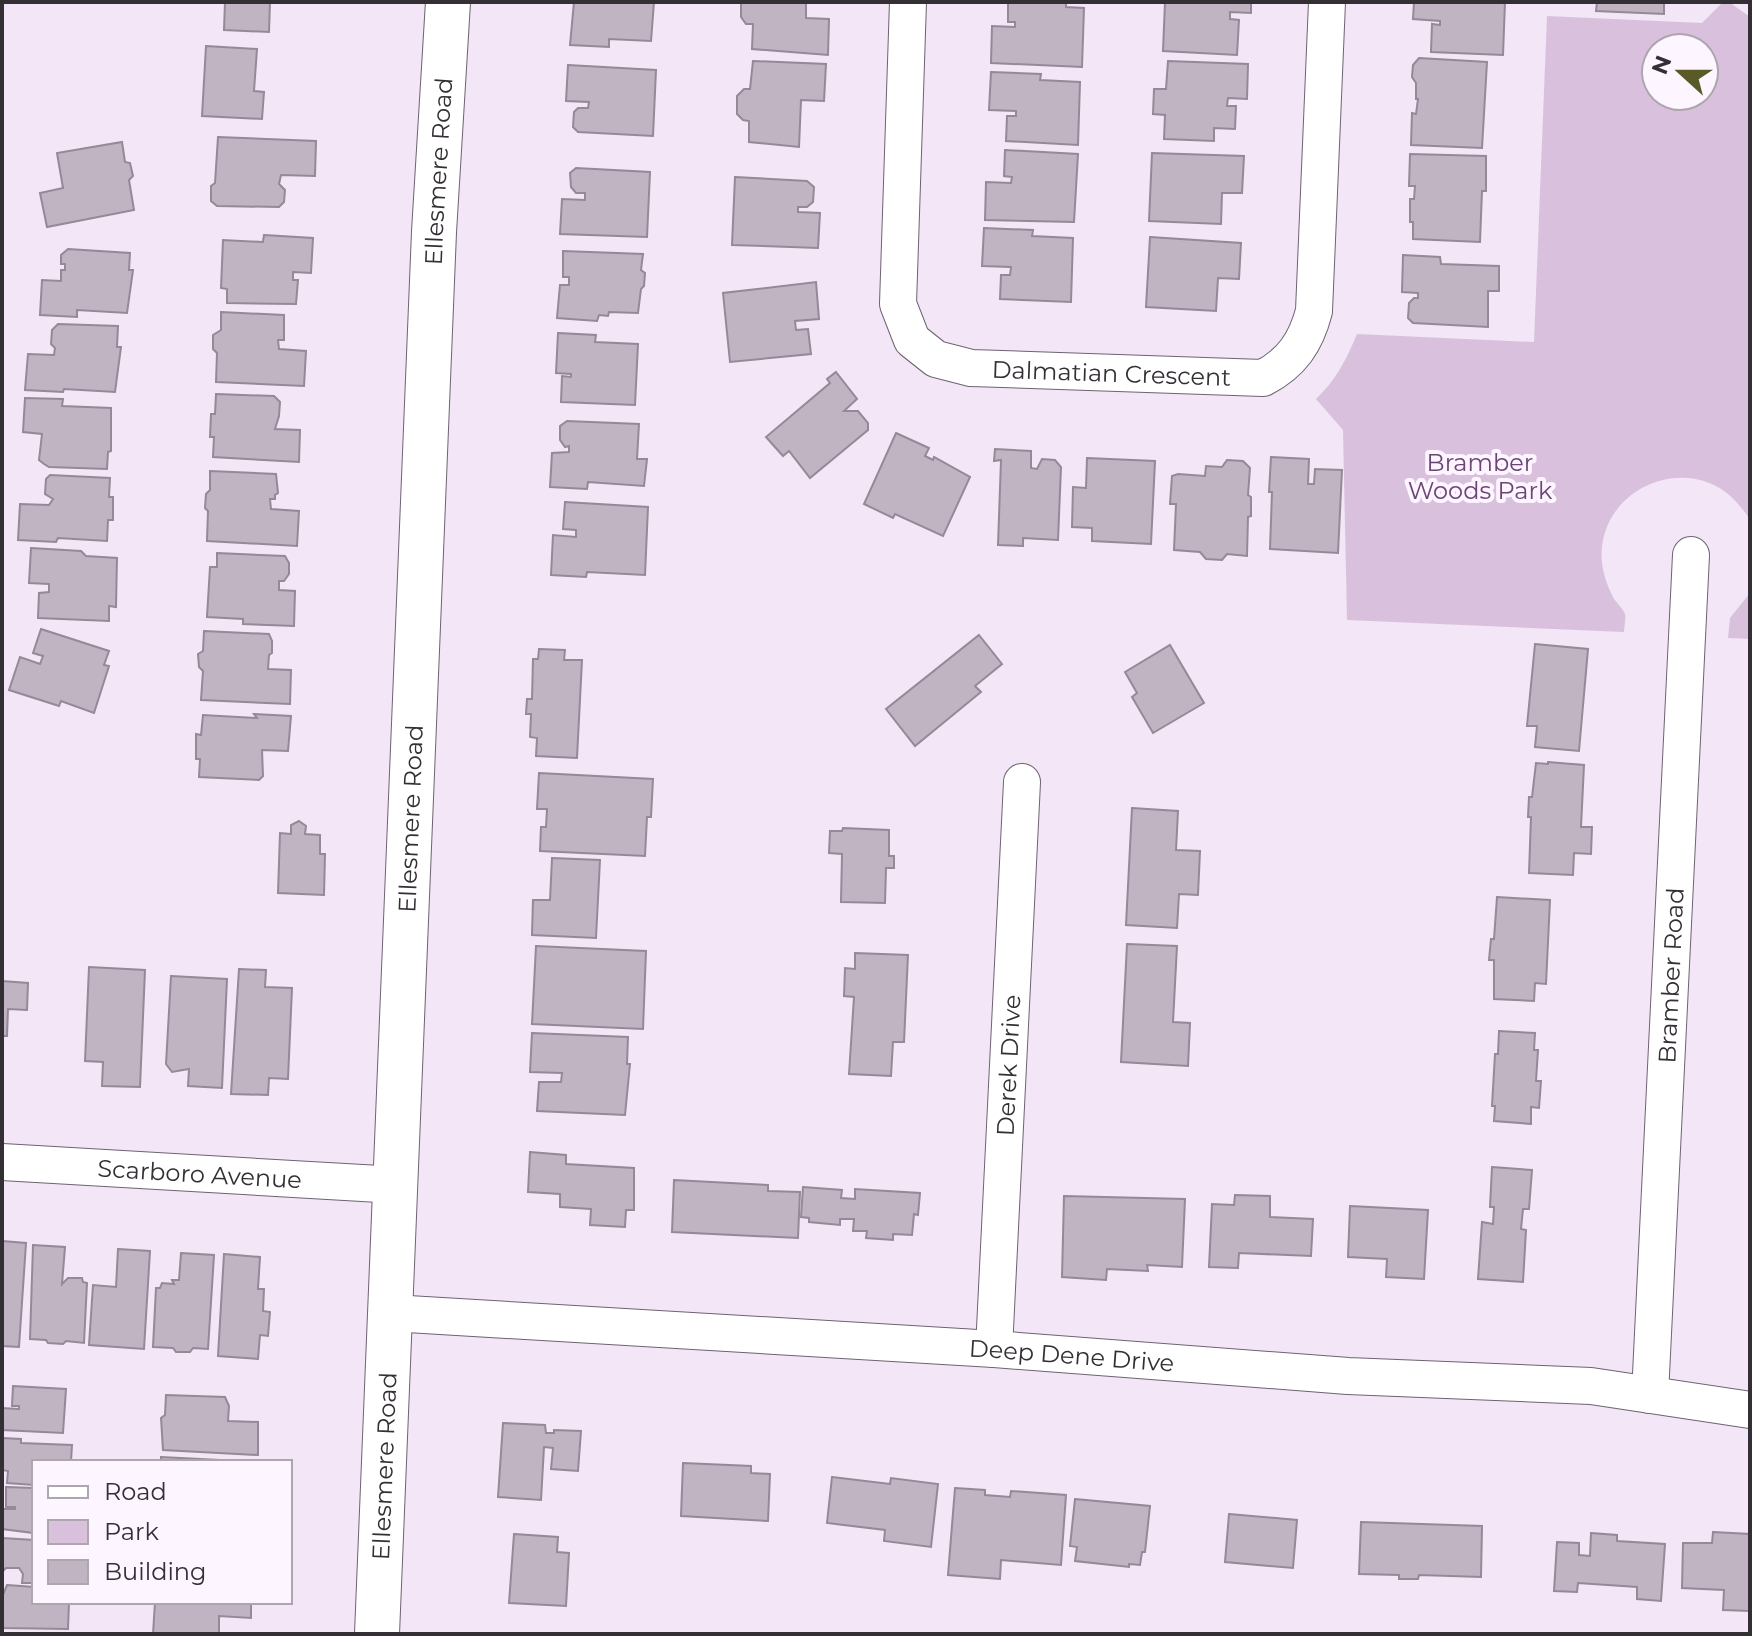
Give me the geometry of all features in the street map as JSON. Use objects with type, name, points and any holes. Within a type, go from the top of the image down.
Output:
[{"type":"main road","name":"Ellesmere Road","points":[[377,1634],[434,232],[448,2]]},
{"type":"street","name":"Dalmatian Crescent","points":[[908,2],[898,304],[912,340],[936,359],[971,368],[1263,378],[1287,363],[1301,347],[1309,332],[1314,311],[1327,2]]},
{"type":"street","name":"Bramber Road","points":[[1650,1395],[1691,555]]},
{"type":"street","name":"Derek Drive","points":[[994,1349],[1022,782]]},
{"type":"street","name":"Scarboro Avenue","points":[[2,1162],[397,1185]]},
{"type":"street","name":"Deep Dene Drive","points":[[391,1313],[994,1349],[1348,1376],[1591,1386],[1750,1410]]},
{"type":"green space","name":"Bramber Woods Park","points":[[1723,2],[1729,2],[1750,17],[1750,519],[1722,489],[1691,478],[1657,482],[1626,499],[1606,528],[1602,546],[1608,586],[1625,614],[1624,632],[1347,620],[1343,430],[1316,399],[1340,369],[1357,334],[1534,342],[1547,16],[1702,23]]},
{"type":"green space","points":[[1750,593],[1750,639],[1728,638],[1730,618]]},
{"type":"building","points":[[225,2],[270,2],[269,32],[224,30]]},
{"type":"building","points":[[574,2],[654,2],[651,41],[609,39],[609,47],[570,45]]},
{"type":"building","points":[[741,2],[806,2],[806,18],[829,19],[828,55],[752,49],[753,24],[746,24],[741,17]]},
{"type":"building","points":[[1008,2],[1066,2],[1066,7],[1084,8],[1082,67],[991,63],[992,26],[1015,27],[1015,22],[1008,22]]},
{"type":"building","points":[[1165,2],[1251,2],[1251,13],[1230,12],[1230,19],[1239,20],[1237,55],[1163,51]]},
{"type":"building","points":[[1414,2],[1505,2],[1503,55],[1431,52],[1432,24],[1440,25],[1440,21],[1413,19]]},
{"type":"building","points":[[1597,2],[1664,2],[1664,14],[1596,11]]},
{"type":"building","points":[[206,46],[257,49],[254,91],[264,92],[262,119],[202,116]]},
{"type":"building","points":[[1419,58],[1487,62],[1482,148],[1411,145],[1412,113],[1416,114],[1418,99],[1412,77],[1413,65]]},
{"type":"building","points":[[753,61],[826,64],[824,101],[801,100],[799,147],[749,142],[749,121],[737,114],[737,96],[744,89],[750,89]]},
{"type":"building","points":[[1168,61],[1248,64],[1247,99],[1228,98],[1227,106],[1236,106],[1235,129],[1214,128],[1214,141],[1164,139],[1165,115],[1153,114],[1154,89],[1166,89]]},
{"type":"building","points":[[568,65],[656,70],[653,136],[578,132],[573,127],[574,112],[578,108],[588,108],[589,102],[566,101]]},
{"type":"building","points":[[991,72],[1041,74],[1040,80],[1080,82],[1078,145],[1006,141],[1007,116],[1016,116],[1016,111],[989,110]]},
{"type":"building","points":[[218,137],[316,141],[315,176],[281,175],[279,184],[285,190],[284,202],[279,207],[217,206],[211,201],[211,186],[215,183]]},
{"type":"building","points":[[122,142],[125,162],[130,163],[133,176],[129,180],[134,210],[47,227],[40,193],[63,188],[57,153]]},
{"type":"building","points":[[1005,150],[1078,154],[1074,222],[985,220],[986,182],[1011,183],[1012,177],[1004,176]]},
{"type":"building","points":[[1152,153],[1244,156],[1242,193],[1222,193],[1221,224],[1149,221]]},
{"type":"building","points":[[1410,154],[1486,156],[1486,191],[1482,191],[1480,242],[1413,239],[1410,199],[1414,199],[1415,186],[1409,186]]},
{"type":"building","points":[[576,168],[650,172],[647,237],[560,234],[562,199],[585,200],[585,193],[576,193],[571,187],[570,173]]},
{"type":"building","points":[[735,177],[807,181],[814,187],[813,202],[807,207],[798,207],[798,212],[820,213],[818,248],[732,245]]},
{"type":"building","points":[[984,228],[1033,230],[1032,236],[1073,238],[1071,302],[1000,299],[1001,275],[1010,275],[1011,267],[982,266]]},
{"type":"building","points":[[264,235],[313,238],[311,273],[293,272],[293,280],[298,280],[296,304],[227,303],[227,289],[221,288],[223,240],[263,242]]},
{"type":"building","points":[[1150,237],[1241,243],[1239,279],[1218,278],[1216,311],[1146,307]]},
{"type":"building","points":[[68,249],[130,253],[129,270],[133,270],[127,313],[77,310],[77,317],[40,315],[42,280],[61,281],[61,270],[65,270],[65,264],[61,264],[61,255]]},
{"type":"building","points":[[563,251],[643,254],[641,270],[645,273],[644,286],[638,313],[609,312],[608,316],[599,315],[597,321],[557,318],[560,285],[569,285],[569,277],[563,277]]},
{"type":"building","points":[[1403,255],[1440,257],[1441,264],[1499,266],[1499,291],[1488,291],[1488,327],[1413,323],[1408,318],[1409,303],[1418,298],[1418,293],[1402,292]]},
{"type":"building","points":[[816,282],[819,319],[795,321],[796,330],[808,329],[811,354],[730,362],[723,293]]},
{"type":"building","points":[[221,312],[284,315],[284,340],[278,340],[279,349],[306,351],[304,386],[216,382],[217,353],[213,349],[213,335],[221,330]]},
{"type":"building","points":[[58,324],[118,326],[117,347],[121,347],[115,392],[25,390],[28,354],[54,355],[52,330]]},
{"type":"building","points":[[558,333],[596,335],[595,342],[638,344],[635,405],[561,402],[562,376],[571,377],[571,374],[556,373]]},
{"type":"building","points":[[836,372],[857,399],[844,411],[858,411],[868,423],[868,430],[810,478],[789,451],[783,456],[766,437],[830,383],[827,379]]},
{"type":"building","points":[[216,394],[274,396],[280,402],[275,429],[300,430],[299,462],[213,457],[211,414],[215,414]]},
{"type":"building","points":[[25,398],[63,399],[62,406],[111,408],[111,451],[108,452],[107,469],[49,467],[39,460],[42,434],[23,432]]},
{"type":"building","points":[[567,421],[639,424],[637,459],[647,459],[644,486],[588,482],[587,489],[550,487],[552,453],[569,452],[569,446],[565,447],[560,440],[560,426]]},
{"type":"building","points":[[896,433],[929,448],[925,456],[933,460],[934,457],[970,477],[943,536],[864,504]]},
{"type":"building","points":[[995,449],[1031,451],[1031,468],[1037,469],[1042,459],[1055,460],[1061,467],[1058,540],[1023,538],[1023,546],[998,545],[1001,460],[994,461]]},
{"type":"building","points":[[1271,457],[1309,459],[1308,484],[1314,484],[1315,469],[1342,470],[1338,553],[1270,549]]},
{"type":"building","points":[[1087,458],[1155,461],[1151,544],[1092,541],[1092,528],[1072,527],[1073,487],[1086,488]]},
{"type":"building","points":[[1227,460],[1243,461],[1250,468],[1248,495],[1251,497],[1251,516],[1248,517],[1247,556],[1227,554],[1222,560],[1206,559],[1200,552],[1174,550],[1176,504],[1170,504],[1172,476],[1205,476],[1206,466],[1222,467]]},
{"type":"building","points":[[210,471],[276,474],[278,493],[275,499],[270,499],[271,509],[299,511],[297,546],[207,541],[208,511],[205,508],[206,494],[210,490]]},
{"type":"building","points":[[50,475],[110,478],[113,520],[108,520],[107,541],[58,538],[56,542],[18,540],[20,504],[49,505],[53,499],[45,494],[46,479]]},
{"type":"building","points":[[565,502],[648,507],[645,575],[587,572],[586,577],[551,575],[553,535],[576,537],[576,530],[563,529]]},
{"type":"building","points":[[31,548],[81,551],[86,556],[117,558],[116,607],[109,606],[109,621],[38,618],[39,593],[49,592],[49,584],[29,583]]},
{"type":"building","points":[[217,553],[285,556],[289,574],[284,581],[279,581],[279,590],[295,591],[294,626],[243,624],[243,619],[207,617],[210,567],[217,567]]},
{"type":"building","points":[[41,629],[109,651],[104,665],[109,666],[94,713],[61,701],[59,706],[9,690],[20,657],[40,664],[43,656],[33,653]]},
{"type":"building","points":[[204,631],[269,634],[272,653],[269,655],[268,669],[291,670],[290,704],[201,700],[203,671],[199,667],[198,654],[203,651]]},
{"type":"building","points":[[979,635],[1002,664],[975,686],[981,692],[915,746],[886,709]]},
{"type":"building","points":[[1535,644],[1588,649],[1579,751],[1535,747],[1537,726],[1527,726]]},
{"type":"building","points":[[1170,645],[1204,703],[1153,733],[1132,697],[1137,693],[1125,672]]},
{"type":"building","points":[[539,649],[565,650],[564,660],[582,660],[577,758],[536,756],[537,738],[530,737],[531,714],[526,714],[527,699],[532,699],[533,659],[538,659]]},
{"type":"building","points":[[254,714],[291,716],[288,751],[262,750],[263,776],[259,780],[199,777],[196,734],[201,735],[203,715],[257,718]]},
{"type":"building","points":[[1536,763],[1584,765],[1581,827],[1592,827],[1591,854],[1574,853],[1573,875],[1529,873],[1529,797],[1532,797]]},
{"type":"building","points":[[539,773],[653,779],[645,856],[540,851],[541,827],[546,827],[547,809],[537,809]]},
{"type":"building","points":[[1132,808],[1178,811],[1176,850],[1200,851],[1198,895],[1179,894],[1177,928],[1126,925]]},
{"type":"building","points":[[299,821],[306,826],[305,834],[320,835],[320,854],[325,854],[324,895],[278,893],[280,833],[291,834],[291,825]]},
{"type":"building","points":[[843,828],[889,830],[889,856],[894,856],[894,868],[886,868],[885,903],[841,902],[842,854],[829,853],[830,831],[842,831]]},
{"type":"building","points":[[552,858],[600,860],[596,938],[532,935],[533,900],[550,900]]},
{"type":"building","points":[[1497,897],[1550,900],[1546,984],[1535,983],[1534,1001],[1494,999],[1494,960],[1489,960]]},
{"type":"building","points":[[1127,944],[1177,946],[1173,1022],[1190,1023],[1188,1066],[1121,1062]]},
{"type":"building","points":[[536,946],[646,951],[643,1029],[532,1024]]},
{"type":"building","points":[[855,953],[908,955],[904,1042],[893,1042],[891,1076],[849,1074],[854,997],[844,996],[845,968],[855,969]]},
{"type":"building","points":[[89,967],[145,970],[140,1087],[102,1086],[103,1062],[85,1061]]},
{"type":"building","points":[[239,969],[266,970],[265,987],[292,988],[288,1079],[269,1078],[268,1095],[231,1094]]},
{"type":"building","points":[[171,976],[227,979],[222,1088],[188,1086],[189,1069],[172,1072],[166,1064]]},
{"type":"building","points":[[2,981],[28,983],[27,1010],[8,1009],[7,1036],[2,1036]]},
{"type":"building","points":[[1499,1031],[1535,1033],[1534,1050],[1538,1050],[1536,1081],[1541,1081],[1539,1108],[1531,1107],[1531,1124],[1494,1121],[1495,1106],[1492,1106]]},
{"type":"building","points":[[532,1033],[628,1037],[627,1064],[630,1064],[625,1115],[537,1111],[539,1082],[561,1082],[562,1073],[530,1072]]},
{"type":"building","points":[[530,1152],[566,1155],[566,1164],[634,1168],[634,1210],[626,1210],[625,1227],[590,1225],[591,1209],[560,1207],[560,1194],[528,1192]]},
{"type":"building","points":[[1492,1167],[1532,1170],[1529,1209],[1523,1209],[1521,1229],[1526,1230],[1523,1282],[1478,1279],[1482,1222],[1493,1224],[1494,1207],[1490,1207]]},
{"type":"building","points":[[674,1180],[768,1185],[768,1191],[800,1192],[798,1238],[672,1232]]},
{"type":"building","points":[[803,1187],[842,1190],[841,1198],[855,1199],[855,1189],[920,1193],[912,1235],[893,1234],[893,1240],[866,1238],[867,1231],[853,1231],[854,1219],[840,1219],[840,1225],[809,1222],[809,1218],[801,1217]]},
{"type":"building","points":[[1235,1195],[1270,1196],[1270,1217],[1313,1219],[1311,1256],[1239,1253],[1238,1268],[1209,1267],[1212,1204],[1234,1205]]},
{"type":"building","points":[[1064,1196],[1185,1199],[1182,1267],[1147,1265],[1148,1271],[1107,1269],[1106,1280],[1062,1277]]},
{"type":"building","points":[[1350,1206],[1428,1210],[1424,1279],[1386,1277],[1387,1259],[1348,1257]]},
{"type":"building","points":[[2,1241],[26,1243],[19,1347],[2,1346]]},
{"type":"building","points":[[33,1245],[65,1247],[62,1284],[68,1278],[82,1278],[87,1283],[84,1343],[48,1343],[46,1340],[30,1339]]},
{"type":"building","points":[[118,1249],[150,1251],[144,1349],[89,1345],[93,1285],[116,1287]]},
{"type":"building","points":[[181,1253],[214,1255],[208,1349],[176,1352],[173,1348],[153,1347],[156,1288],[160,1288],[162,1283],[174,1284],[172,1280],[179,1280]]},
{"type":"building","points":[[224,1254],[260,1257],[258,1289],[264,1289],[263,1311],[270,1312],[268,1336],[260,1335],[258,1359],[218,1356]]},
{"type":"building","points":[[13,1386],[66,1389],[63,1433],[2,1430],[2,1408],[19,1409],[19,1406],[12,1406]]},
{"type":"building","points":[[166,1395],[225,1397],[229,1406],[228,1421],[258,1422],[258,1455],[163,1450],[161,1418],[165,1415]]},
{"type":"building","points":[[503,1423],[545,1425],[546,1433],[554,1433],[554,1430],[581,1431],[578,1471],[551,1469],[553,1448],[544,1447],[541,1500],[498,1497]]},
{"type":"building","points":[[2,1438],[21,1439],[21,1443],[72,1445],[71,1460],[32,1460],[32,1485],[7,1483],[8,1471],[2,1470]]},
{"type":"building","points":[[161,1457],[220,1460],[161,1460]]},
{"type":"building","points":[[683,1463],[751,1466],[751,1473],[770,1474],[768,1521],[681,1516]]},
{"type":"building","points":[[832,1477],[890,1484],[891,1478],[938,1484],[931,1547],[884,1541],[885,1530],[827,1523]]},
{"type":"building","points":[[6,1487],[32,1488],[32,1533],[2,1529],[2,1509],[15,1509],[6,1507]]},
{"type":"building","points":[[955,1488],[985,1490],[985,1495],[1010,1497],[1011,1491],[1066,1495],[1061,1565],[1001,1560],[1000,1579],[948,1575]]},
{"type":"building","points":[[1075,1499],[1150,1506],[1145,1552],[1142,1552],[1140,1565],[1129,1564],[1129,1567],[1075,1561],[1077,1547],[1070,1546]]},
{"type":"building","points":[[1229,1514],[1297,1520],[1293,1568],[1225,1562]]},
{"type":"building","points":[[1361,1522],[1482,1526],[1481,1577],[1419,1575],[1418,1579],[1399,1579],[1399,1575],[1359,1574]]},
{"type":"building","points":[[1713,1532],[1750,1534],[1750,1611],[1723,1610],[1724,1590],[1682,1588],[1683,1543],[1712,1543]]},
{"type":"building","points":[[1591,1533],[1617,1535],[1617,1541],[1665,1544],[1661,1601],[1637,1599],[1637,1587],[1578,1583],[1577,1592],[1554,1591],[1557,1542],[1579,1543],[1579,1555],[1590,1556]]},
{"type":"building","points":[[514,1534],[558,1537],[557,1552],[569,1553],[566,1606],[509,1603]]},
{"type":"building","points":[[2,1538],[32,1540],[32,1583],[22,1583],[23,1574],[19,1568],[6,1568],[2,1572]]},
{"type":"building","points":[[7,1585],[32,1587],[32,1604],[69,1604],[68,1629],[2,1628],[2,1597]]},
{"type":"building","points":[[155,1604],[251,1604],[251,1618],[219,1616],[219,1634],[153,1634]]}]
